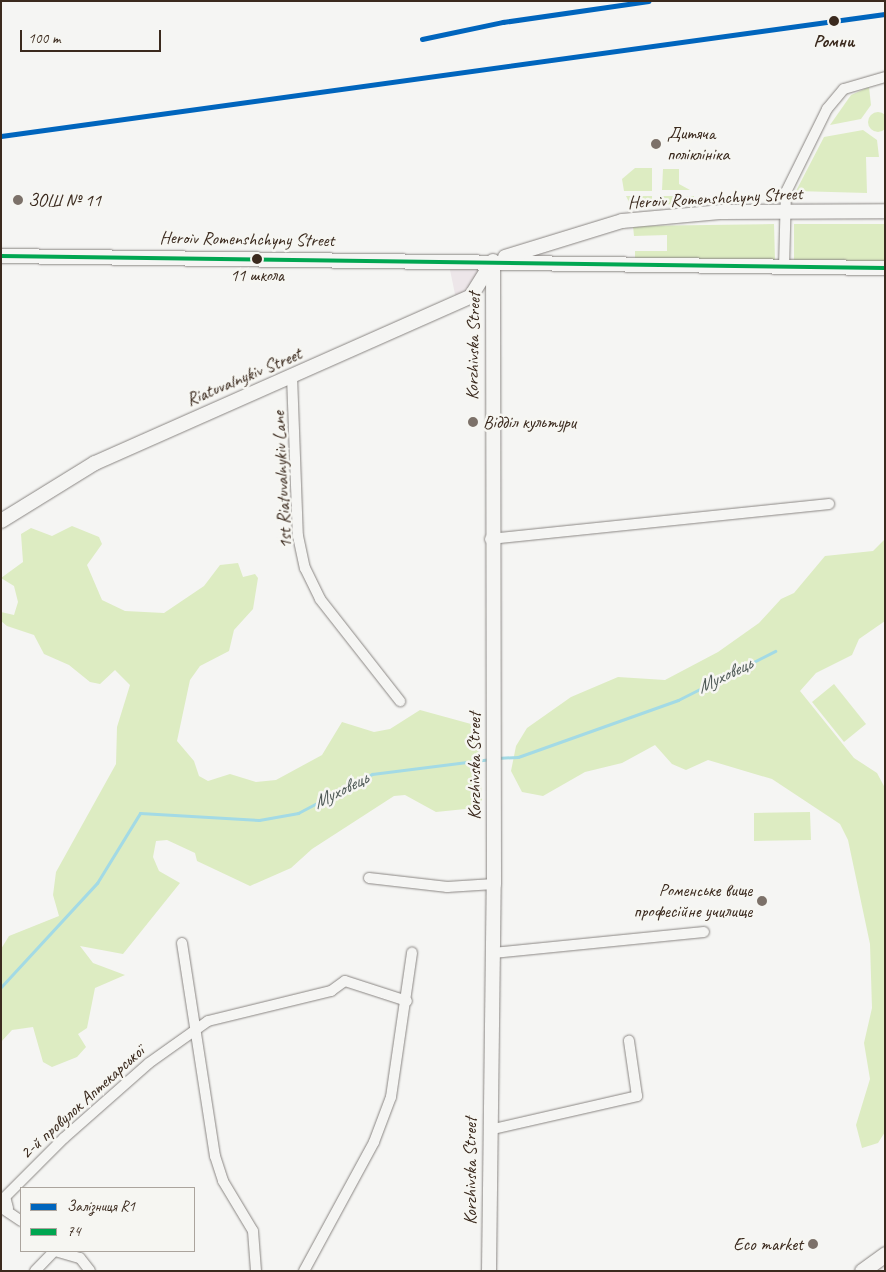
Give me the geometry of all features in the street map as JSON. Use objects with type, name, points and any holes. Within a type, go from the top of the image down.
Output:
[{"type":"main road","points":[[862,1271],[885,1254]]},
{"type":"street","points":[[784,268],[783,211],[786,192],[828,109],[844,89],[885,77]]},
{"type":"street","name":"Heroiv Romenshchyny Street","points":[[493,261],[622,221],[783,211],[885,211]]},
{"type":"street","name":"Heroiv Romenshchyny Street","points":[[1,256],[493,261],[784,268],[885,268]]},
{"type":"street","name":"Riatuvalnykiv Street","points":[[1,521],[95,463],[471,296],[493,261]]},
{"type":"street","name":"Korzhivska Street","points":[[488,1271],[494,884],[490,539],[493,261]]},
{"type":"street","name":"1st Riatuvalnykiv Lane","points":[[292,376],[298,536],[305,568],[320,599],[400,701]]},
{"type":"street","points":[[490,539],[829,504]]},
{"type":"street","points":[[370,878],[447,887],[494,884]]},
{"type":"street","points":[[493,953],[704,932]]},
{"type":"street","points":[[182,944],[193,1030],[215,1156],[223,1181],[253,1231],[256,1271]]},
{"type":"street","points":[[304,1271],[374,1142],[391,1097],[407,1001],[412,954]]},
{"type":"street","points":[[193,1030],[208,1021],[332,991],[345,981],[407,1001]]},
{"type":"street","name":"2-й провулок Аптекарської","points":[[4,1208],[6,1197],[64,1138],[193,1030]]},
{"type":"street","points":[[490,1130],[637,1096],[629,1041]]},
{"type":"street","points":[[4,1208],[20,1220]]},
{"type":"street","points":[[36,1271],[53,1252]]},
{"type":"street","points":[[58,1252],[80,1258],[90,1271]]},
{"type":"shaded area","points":[[486,263],[470,291],[456,299],[449,265]]},
{"type":"green space","points":[[869,87],[871,105],[861,119],[830,125],[851,95]]},
{"type":"green space","points":[[878,112],[885,115],[887,126],[885,129],[878,132],[871,129],[868,122],[871,115]]},
{"type":"green space","points":[[863,130],[877,140],[879,157],[866,157],[867,193],[796,191],[824,137]]},
{"type":"green space","points":[[635,168],[652,168],[652,191],[624,191],[622,179]]},
{"type":"green space","points":[[663,169],[679,169],[679,184],[690,190],[662,190]]},
{"type":"green space","points":[[626,196],[652,196],[652,206],[631,206]]},
{"type":"green space","points":[[662,196],[694,196],[694,202],[662,205]]},
{"type":"green space","points":[[774,224],[775,260],[635,261],[635,251],[667,251],[667,235],[634,236],[633,226]]},
{"type":"green space","points":[[794,224],[885,224],[885,261],[794,262]]},
{"type":"green space","points":[[72,526],[99,537],[102,544],[87,565],[102,600],[125,611],[164,613],[204,586],[220,565],[238,563],[243,577],[255,574],[258,578],[253,609],[234,630],[229,651],[200,666],[190,680],[177,741],[194,761],[199,776],[208,781],[230,774],[256,782],[276,780],[322,755],[342,722],[374,732],[390,729],[420,710],[471,724],[479,750],[482,800],[475,808],[436,812],[405,795],[394,796],[312,849],[291,868],[250,886],[197,861],[195,853],[167,840],[156,841],[153,857],[159,871],[180,883],[123,954],[80,946],[93,963],[125,975],[95,988],[87,1028],[78,1034],[86,1047],[77,1057],[52,1067],[43,1062],[33,1027],[12,1030],[1,1042],[1,949],[9,936],[59,916],[53,895],[56,872],[116,764],[117,727],[130,685],[115,670],[100,684],[90,682],[69,665],[44,654],[34,635],[7,626],[1,621],[1,612],[14,615],[18,602],[14,586],[1,578],[23,562],[21,534],[31,528],[52,536]]},
{"type":"green space","points":[[885,539],[885,621],[859,639],[852,655],[816,673],[800,691],[854,758],[877,773],[885,788],[885,1132],[878,1143],[862,1148],[856,1125],[870,1079],[864,1043],[872,1008],[870,944],[848,840],[840,824],[772,779],[708,760],[686,770],[672,764],[655,745],[622,763],[585,772],[543,796],[522,792],[511,771],[516,746],[527,728],[571,697],[618,677],[665,680],[718,652],[759,623],[781,599],[794,593],[825,556],[873,551]]},
{"type":"green space","points":[[834,684],[866,724],[844,742],[812,702]]},
{"type":"green space","points":[[810,812],[811,840],[754,841],[754,813]]},
{"type":"waterway","name":"Муховець","points":[[497,758],[518,757],[678,700],[775,651]]},
{"type":"waterway","name":"Муховець","points":[[1,987],[97,883],[140,813],[259,820],[298,813],[372,774],[491,759]]},
{"type":"rail line","name":"R1","points":[[422,39],[503,22],[648,1]]},
{"type":"rail line","name":"R1","points":[[1,136],[885,14]]},
{"type":"transit line","name":"74","points":[[1,256],[885,268]]},
{"type":"place","name":"Ромни","points":[[834,21]]},
{"type":"place","name":"Дитяча поліклініка","points":[[656,144]]},
{"type":"place","name":"ЗОШ № 11","points":[[18,200]]},
{"type":"place","name":"11 школа","points":[[257,259]]},
{"type":"place","name":"Відділ культури","points":[[473,422]]},
{"type":"place","name":"Роменське вище професійне училище","points":[[762,901]]},
{"type":"place","name":"Eco market","points":[[813,1244]]}]
